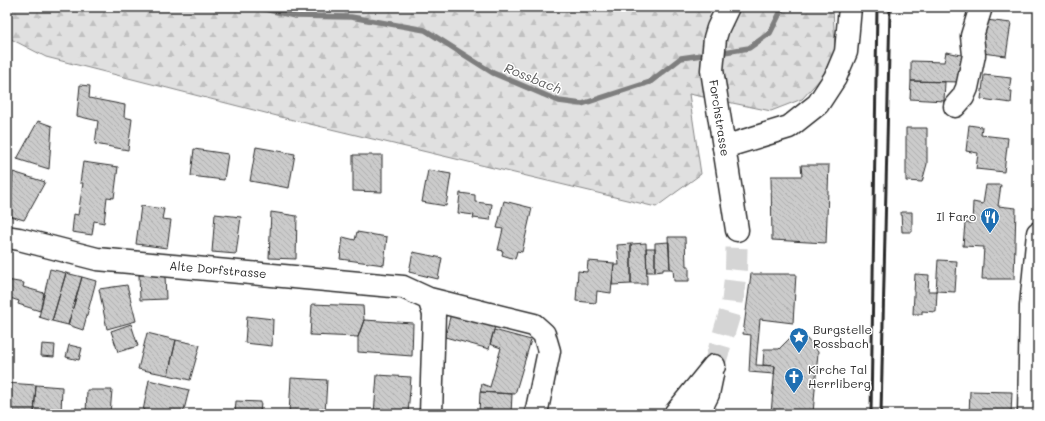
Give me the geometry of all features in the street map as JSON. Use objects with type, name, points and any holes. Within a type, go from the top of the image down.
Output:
[{"type":"street","name":"Forchstrasse","points":[[728,7],[715,38],[712,70],[737,230]]},
{"type":"street","points":[[724,147],[789,127],[818,104],[835,78],[846,52],[850,7]]},
{"type":"street","points":[[955,106],[963,97],[968,88],[974,56],[972,36],[981,7]]},
{"type":"street","points":[[1029,414],[1031,306],[1038,232]]},
{"type":"street","name":"Alte Dorfstrasse","points":[[7,237],[97,259],[403,287],[428,299],[534,325],[544,334],[549,351],[536,414]]},
{"type":"street","points":[[428,299],[434,314],[431,414]]},
{"type":"street","points":[[675,414],[714,366],[708,394],[698,414]]},
{"type":"green space","points":[[7,7],[833,7],[835,50],[822,77],[802,99],[771,111],[689,94],[701,174],[656,207],[285,118],[46,57],[7,37]]},
{"type":"building","points":[[986,20],[1011,23],[1006,56],[982,53]]},
{"type":"building","points":[[946,52],[967,56],[962,82],[911,81],[911,61],[944,62]]},
{"type":"building","points":[[984,75],[1011,78],[1009,91],[1012,91],[1011,103],[981,99]]},
{"type":"building","points":[[911,81],[945,82],[944,101],[910,99]]},
{"type":"building","points":[[80,85],[90,86],[89,98],[125,105],[124,117],[132,119],[128,150],[95,144],[98,121],[77,116]]},
{"type":"building","points":[[38,121],[52,126],[49,169],[17,159]]},
{"type":"building","points":[[969,125],[982,127],[981,135],[1008,138],[1004,172],[976,169],[978,153],[966,151]]},
{"type":"building","points":[[906,128],[927,128],[927,164],[922,182],[906,181]]},
{"type":"building","points":[[256,147],[295,154],[289,188],[250,181]]},
{"type":"building","points":[[194,149],[228,154],[224,180],[191,176]]},
{"type":"building","points":[[353,155],[382,155],[382,192],[353,191]]},
{"type":"building","points":[[83,162],[118,167],[114,198],[107,197],[104,223],[94,221],[92,235],[72,232],[74,214],[78,215],[83,183],[80,183]]},
{"type":"building","points":[[801,165],[829,165],[826,243],[772,240],[771,176],[802,176]]},
{"type":"building","points":[[428,170],[451,174],[446,206],[422,202]]},
{"type":"building","points":[[13,172],[45,182],[24,220],[10,216]]},
{"type":"building","name":"Il Faro","points":[[986,185],[1001,185],[998,206],[1016,208],[1014,279],[982,279],[984,247],[963,246],[965,223],[972,223],[973,202],[983,204]]},
{"type":"building","points":[[460,193],[475,195],[475,202],[492,204],[490,220],[473,218],[474,215],[458,213]]},
{"type":"building","points":[[504,201],[532,208],[522,252],[517,251],[515,259],[502,255],[503,251],[498,250],[503,229],[497,228]]},
{"type":"building","points":[[141,206],[164,209],[162,219],[171,220],[167,248],[136,244]]},
{"type":"building","points":[[271,212],[297,216],[296,259],[269,258]]},
{"type":"building","points":[[901,212],[912,212],[912,232],[902,232]]},
{"type":"building","points":[[215,214],[241,217],[236,254],[212,252]]},
{"type":"building","points":[[357,232],[387,237],[384,265],[340,259],[343,237],[355,240]]},
{"type":"building","points":[[668,237],[685,237],[686,266],[689,266],[689,281],[674,281],[673,269],[670,269]]},
{"type":"building","points":[[669,242],[670,269],[663,269],[663,271],[655,272],[655,243]]},
{"type":"building","points":[[646,243],[647,284],[631,284],[631,244]]},
{"type":"building","points":[[631,244],[631,284],[612,285],[614,265],[619,265],[617,245]]},
{"type":"building","points":[[646,248],[655,248],[655,272],[647,272]]},
{"type":"building","points":[[413,252],[442,258],[438,279],[409,272]]},
{"type":"building","points":[[938,260],[957,261],[955,292],[936,291]]},
{"type":"building","points":[[588,261],[614,263],[611,293],[597,291],[596,303],[576,301],[578,271],[587,272]]},
{"type":"building","points":[[50,269],[66,273],[52,321],[39,317]]},
{"type":"building","points":[[66,273],[82,277],[68,325],[52,321]]},
{"type":"building","points":[[751,274],[796,274],[793,323],[760,319],[756,365],[775,366],[774,374],[749,372],[751,335],[743,334]]},
{"type":"building","points":[[915,274],[929,275],[928,291],[937,291],[936,312],[922,311],[922,314],[913,314]]},
{"type":"building","points":[[139,275],[165,275],[166,299],[140,300]]},
{"type":"building","points":[[82,277],[96,281],[83,330],[68,325]]},
{"type":"building","points":[[7,280],[24,283],[23,287],[44,293],[40,311],[18,304],[19,301],[7,297]]},
{"type":"building","points":[[127,285],[136,321],[107,329],[99,289]]},
{"type":"building","points":[[312,304],[363,306],[364,320],[358,337],[310,335]]},
{"type":"building","points":[[451,313],[495,326],[489,349],[445,337]]},
{"type":"building","points":[[247,316],[273,319],[272,346],[245,343]]},
{"type":"building","points":[[364,320],[413,323],[412,356],[358,352],[358,337]]},
{"type":"building","points":[[131,324],[138,346],[118,352],[111,331]]},
{"type":"building","points":[[494,330],[531,340],[515,394],[480,392],[482,384],[490,387],[501,348],[490,344]]},
{"type":"building","points":[[147,333],[176,340],[168,375],[138,369]]},
{"type":"building","name":"Kirche Tal Herrliberg","points":[[790,338],[807,339],[818,352],[813,414],[771,414],[775,366],[763,365],[764,349],[779,349]]},
{"type":"building","points":[[176,340],[200,345],[190,380],[168,375]]},
{"type":"building","points":[[42,344],[55,345],[54,357],[41,356]]},
{"type":"building","points":[[69,345],[82,348],[79,360],[66,357]]},
{"type":"building","points":[[377,375],[411,377],[408,414],[374,414]]},
{"type":"building","points":[[291,378],[327,380],[325,414],[289,414]]},
{"type":"building","points":[[149,380],[189,390],[183,414],[152,414],[153,412],[143,411]]},
{"type":"building","points":[[7,383],[36,385],[34,414],[7,414]]},
{"type":"building","points":[[36,385],[62,387],[61,414],[34,414]]},
{"type":"building","points":[[87,390],[112,390],[110,414],[86,414]]},
{"type":"building","points":[[970,391],[1012,392],[1011,414],[969,414]]},
{"type":"building","points":[[480,392],[512,394],[511,414],[479,414]]},
{"type":"building","points":[[236,401],[261,402],[260,414],[235,414]]},
{"type":"waterway","name":"Rossbach","points":[[256,7],[295,16],[351,17],[425,30],[493,73],[559,101],[582,104],[650,82],[681,58],[709,54]]},
{"type":"waterway","name":"Rossbach","points":[[718,53],[749,48],[770,33],[783,7]]},
{"type":"tunnel","points":[[714,366],[732,306],[736,269],[737,230]]},
{"type":"railway","points":[[871,414],[877,7]]},
{"type":"railway","points":[[881,414],[890,7]]},
{"type":"place","name":"Il Faro","points":[[990,234]]},
{"type":"place","name":"Burgstelle Rossbach","points":[[799,354]]},
{"type":"place","name":"Kirche Tal Herrliberg","points":[[794,394]]}]
